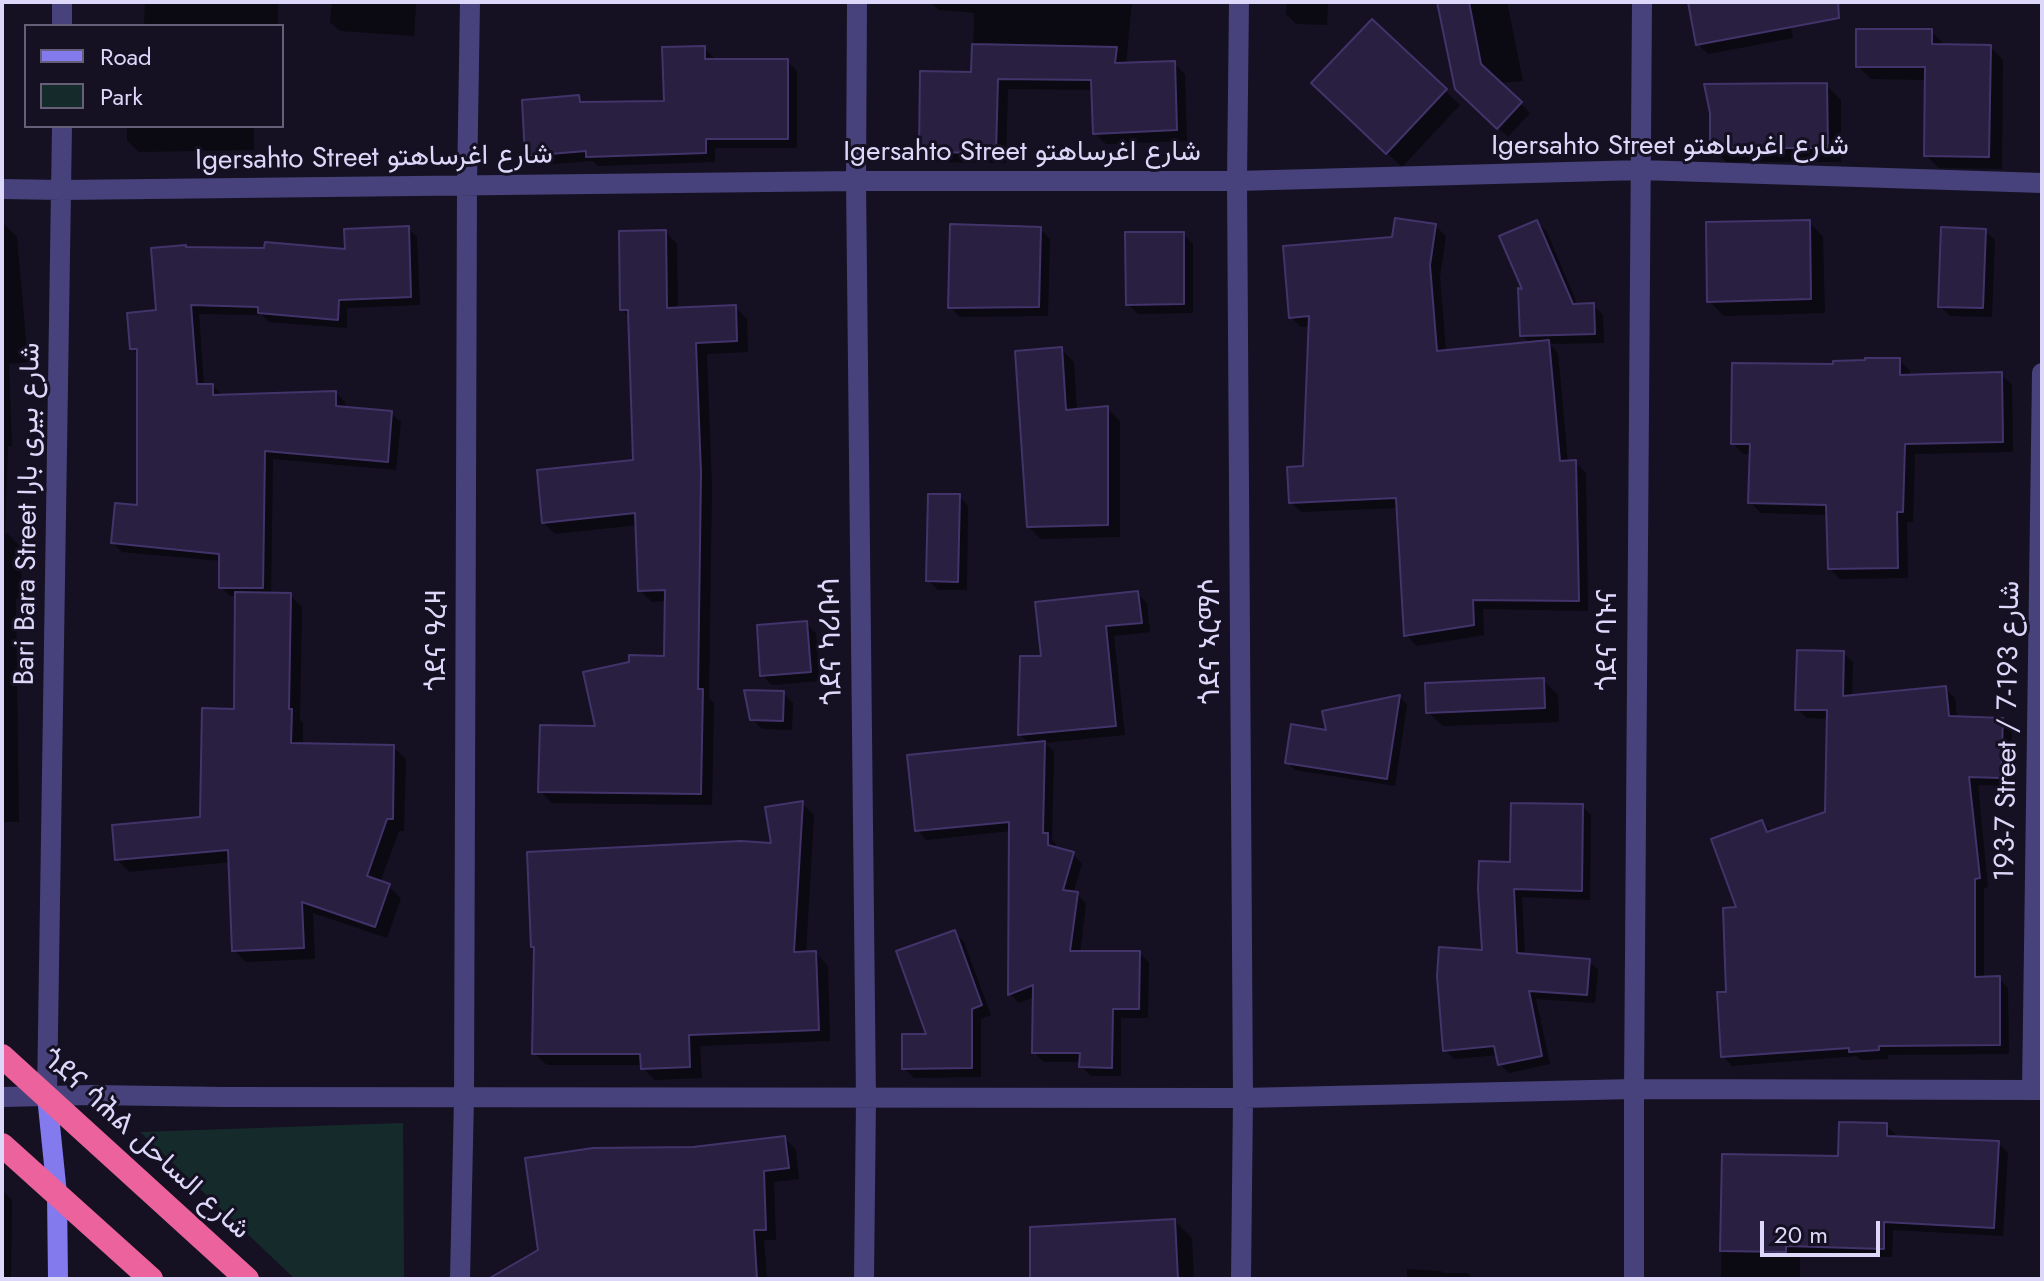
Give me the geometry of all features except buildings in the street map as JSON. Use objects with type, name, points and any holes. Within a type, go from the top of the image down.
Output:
[{"type":"highway","name":"ጎደና ሳሕል شارع الساحل","points":[[2,1056],[247,1279]]},
{"type":"highway","points":[[2,1145],[151,1279]]},
{"type":"street","points":[[62,2],[62,24]]},
{"type":"street","name":"ጎደና ዓረዛ","points":[[460,1279],[464,1098],[470,2]]},
{"type":"street","name":"ጎደና ካሪቡሳ","points":[[857,2],[856,181],[866,1099],[864,1279]]},
{"type":"street","name":"ጎደና ኣርማሶ","points":[[1239,2],[1241,1279]]},
{"type":"street","name":"ጎደና ባኑና","points":[[1634,1279],[1642,2]]},
{"type":"street","name":"Bari Bara Street شارع بيرى بارا","points":[[47,1096],[62,128]]},
{"type":"street","name":"Igersahto Street شارع اغرساهتو","points":[[2,189],[856,181],[1237,181],[1641,170],[2042,183]]},
{"type":"street","name":"193-7 Street / شارع 193-7","points":[[2037,1090],[2042,373]]},
{"type":"street","points":[[2,1097],[1243,1098],[1634,1089],[2037,1090]]},
{"type":"street","points":[[47,1096],[57,1194],[58,1279]]},
{"type":"green space","points":[[403,1123],[404,1279],[295,1279],[140,1132]]}]
